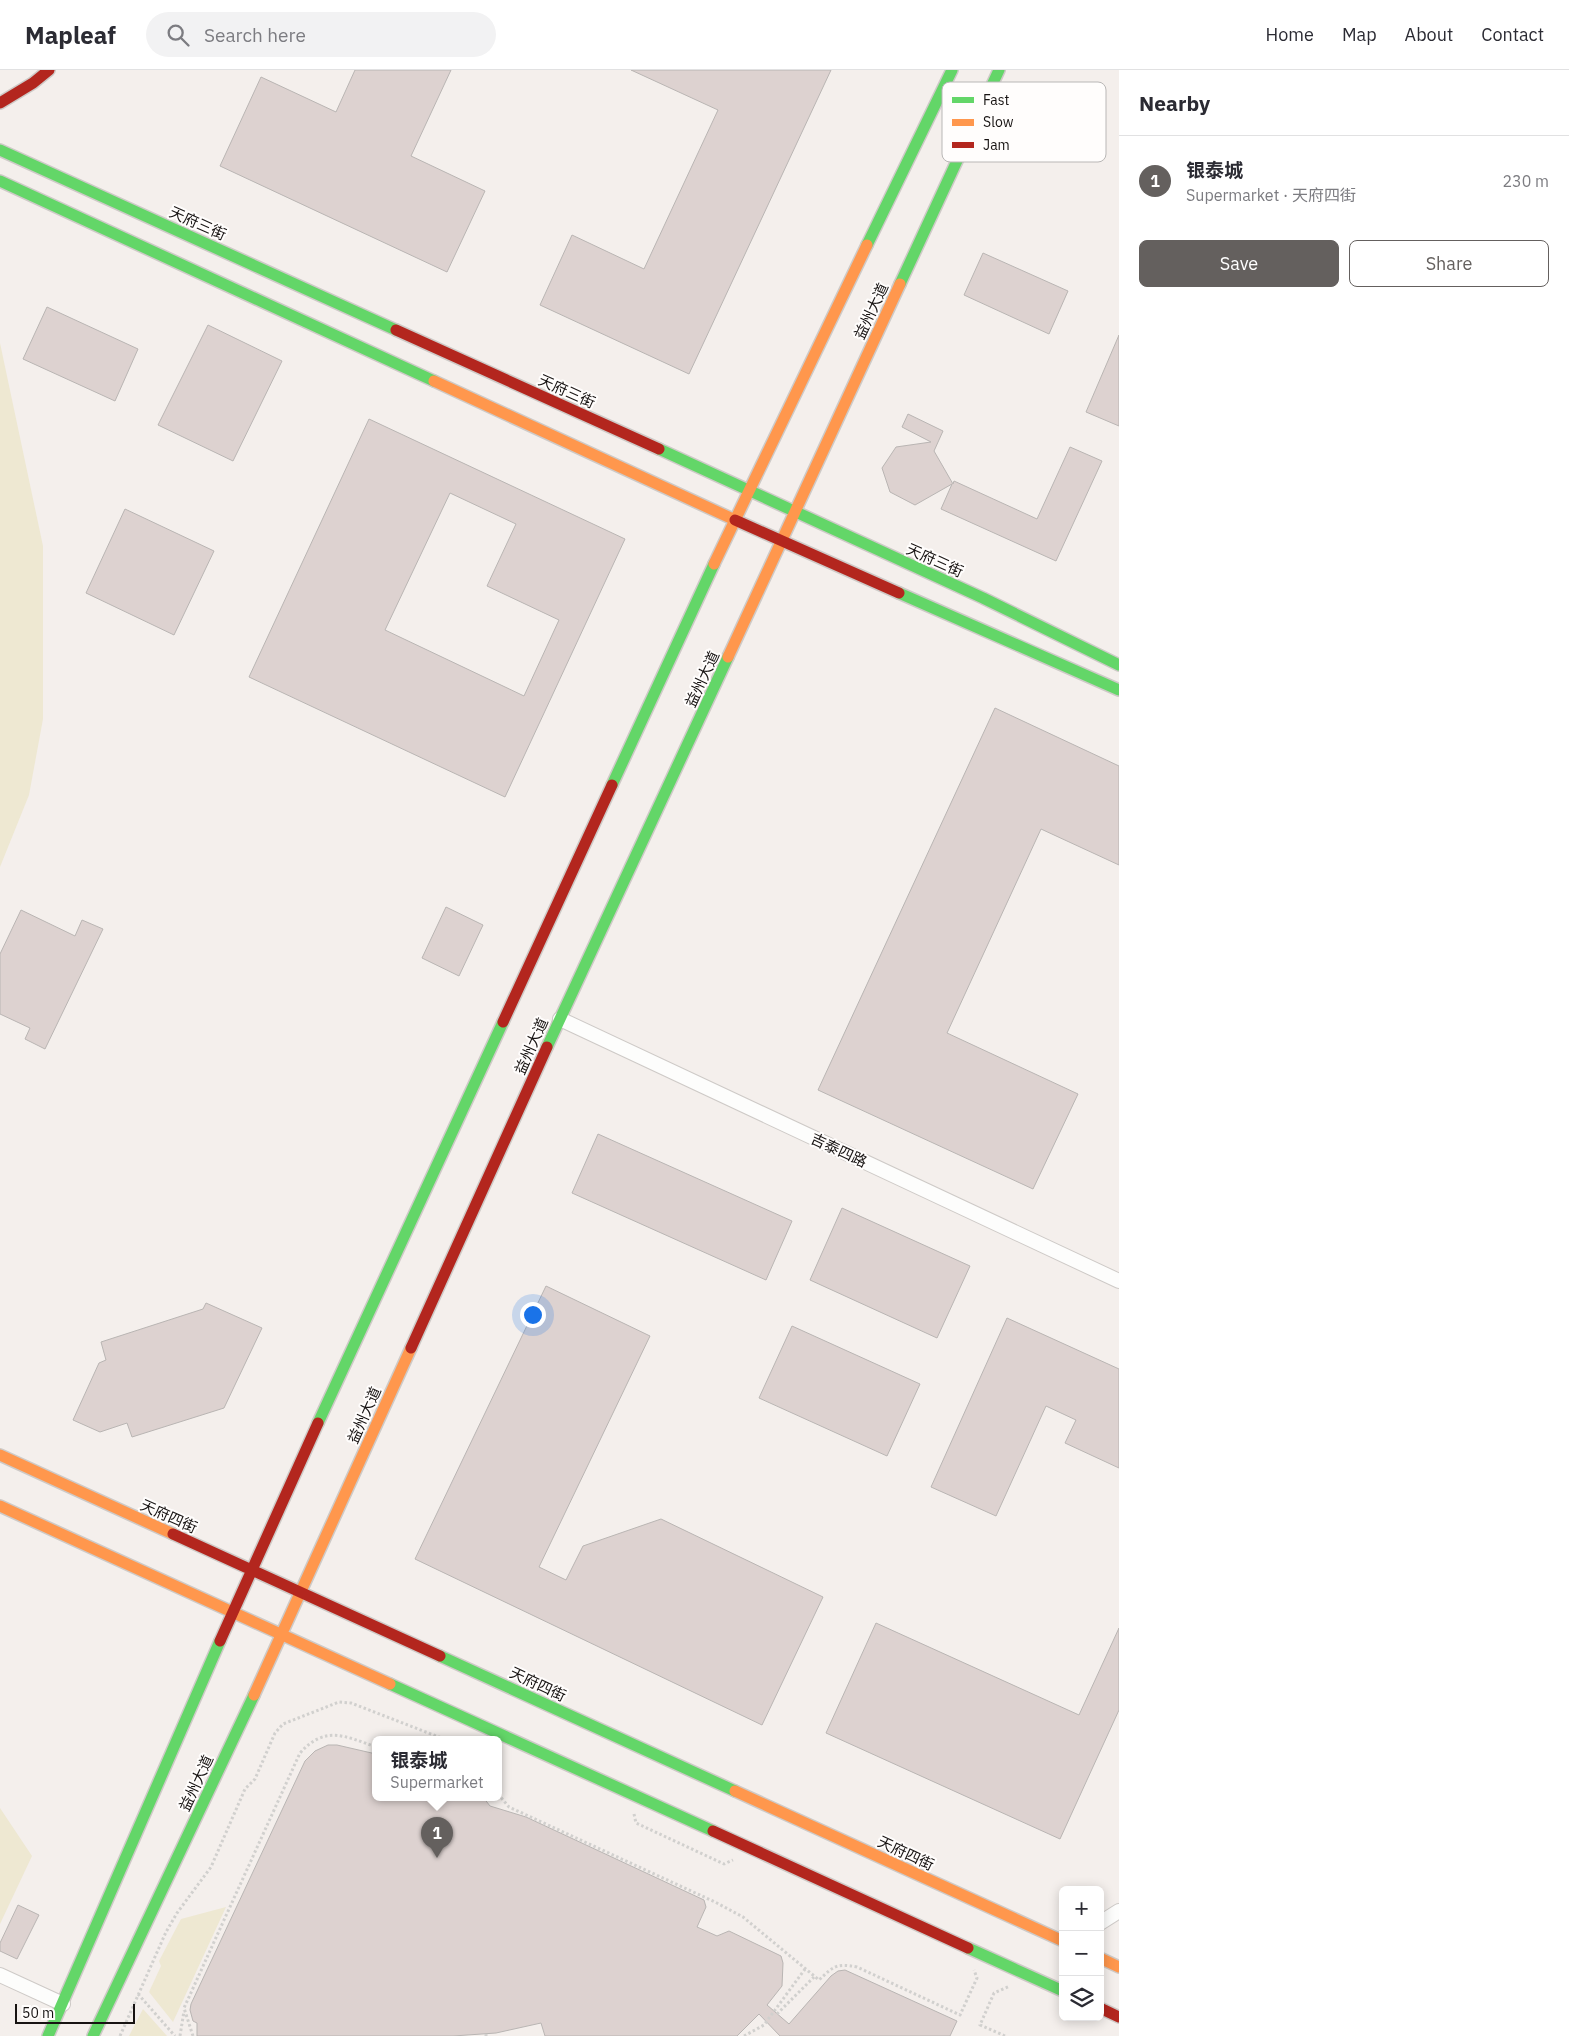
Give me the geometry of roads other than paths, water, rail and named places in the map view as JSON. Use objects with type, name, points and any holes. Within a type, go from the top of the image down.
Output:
[{"type":"main road","points":[[0,103],[34,83],[49,70]]},
{"type":"main road","points":[[946,82],[952,70]]},
{"type":"main road","name":"益州大道","points":[[993,82],[999,70]]},
{"type":"main road","points":[[48,2036],[251,1569],[747,490],[942,90]]},
{"type":"main road","name":"天府三街","points":[[0,150],[795,511],[862,544],[983,598],[1119,664]]},
{"type":"main road","name":"益州大道","points":[[93,2036],[282,1635],[560,1020],[956,162]]},
{"type":"main road","points":[[0,181],[782,542],[1119,690]]},
{"type":"main road","name":"天府四街","points":[[0,1455],[1059,1939]]},
{"type":"main road","points":[[0,1506],[1059,1989]]},
{"type":"main road","points":[[1104,1960],[1119,1967]]},
{"type":"main road","points":[[1104,2010],[1119,2017]]},
{"type":"street","points":[[27,70],[34,83]]},
{"type":"street","name":"吉泰四路","points":[[560,1020],[1119,1281]]},
{"type":"street","points":[[1104,1920],[1119,1911]]},
{"type":"street","points":[[1045,1933],[1059,1932]]},
{"type":"street","points":[[0,1975],[62,2004]]},
{"type":"place","name":"银泰城","points":[[437,1858]]}]
